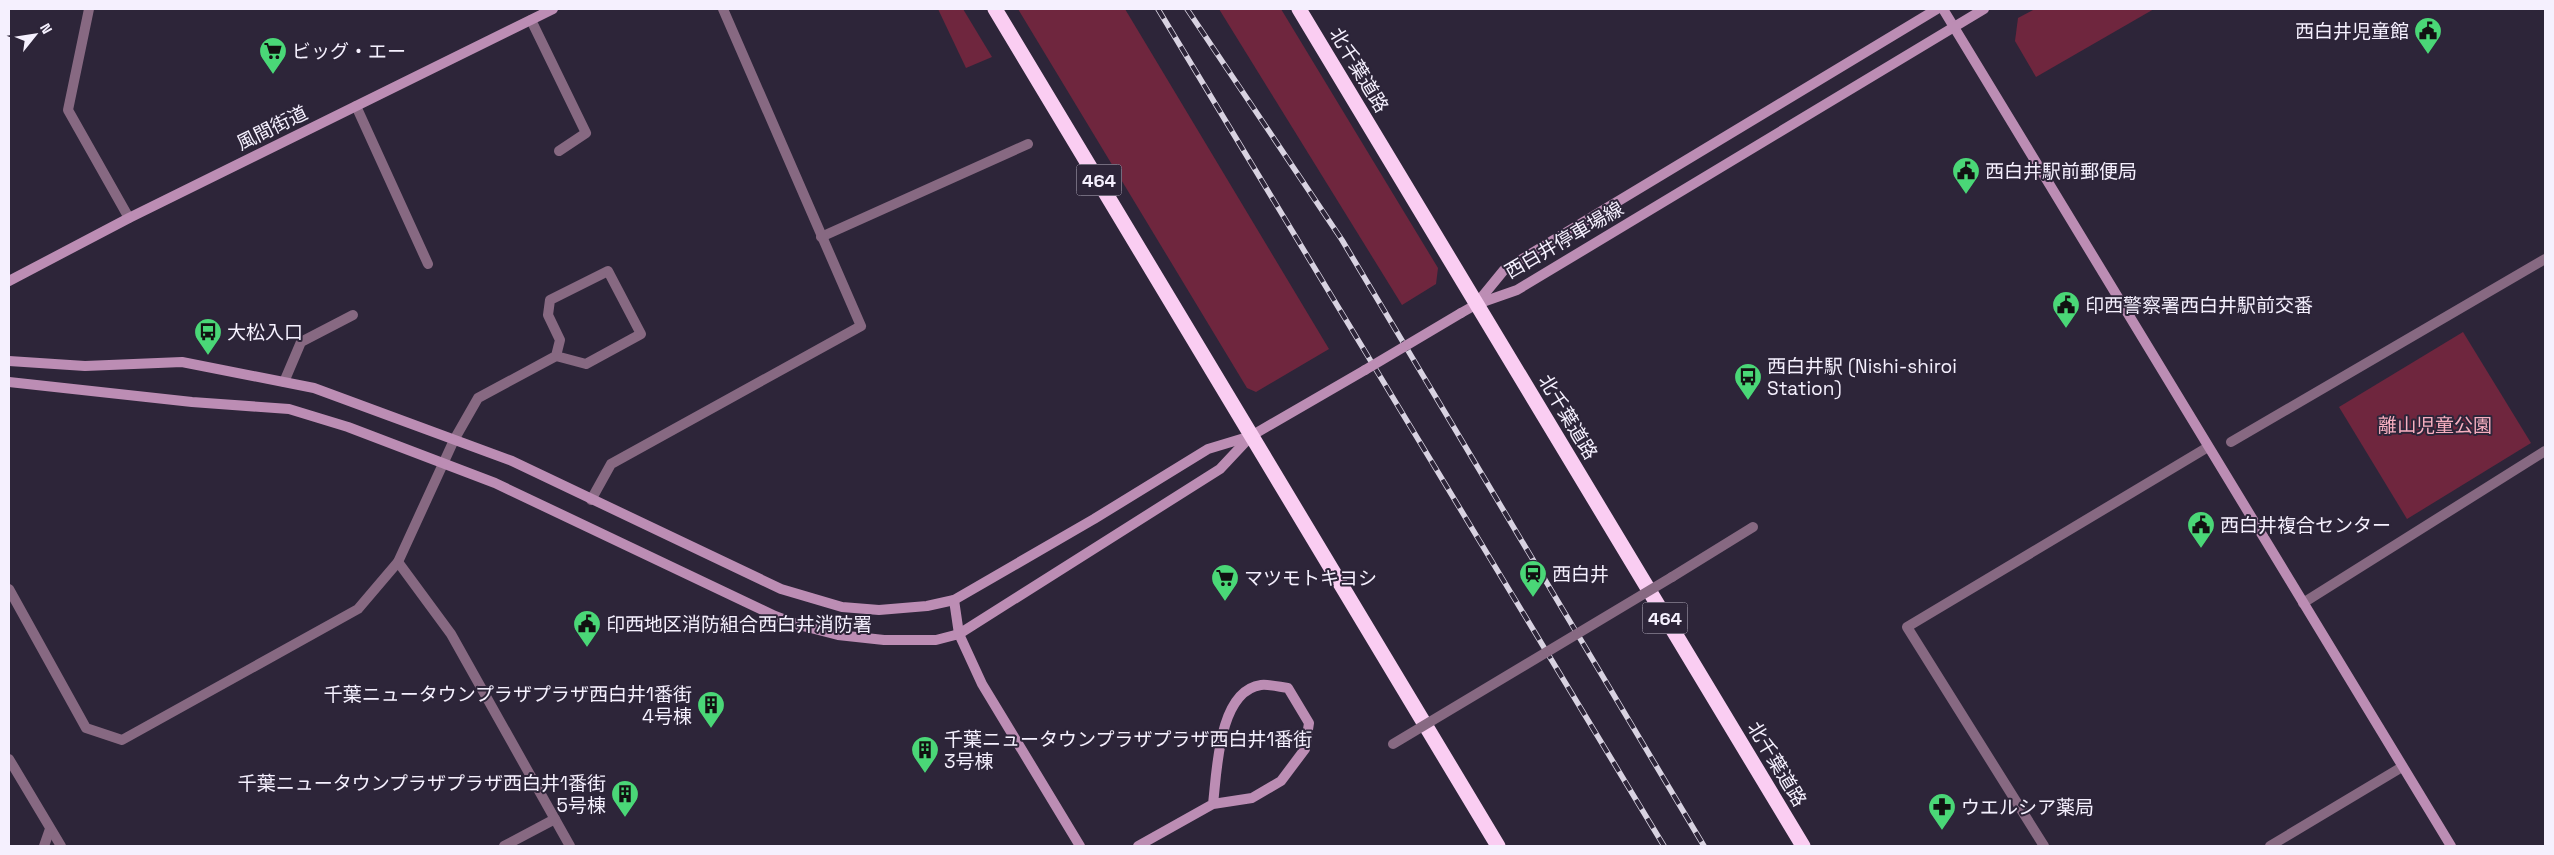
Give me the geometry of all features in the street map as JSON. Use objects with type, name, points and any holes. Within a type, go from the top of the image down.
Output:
[{"type":"highway","name":"464","points":[[995,9],[1498,846]]},
{"type":"highway","name":"北千葉道路","points":[[1299,9],[1803,846]]},
{"type":"street","points":[[89,9],[68,110],[129,218]]},
{"type":"street","name":"風間街道","points":[[9,281],[129,218],[552,9]]},
{"type":"street","points":[[591,500],[611,464],[861,326],[820,236],[723,9]]},
{"type":"street","name":"西白井停車場線","points":[[1477,304],[1504,270],[1938,9]]},
{"type":"street","points":[[1944,9],[2451,846]]},
{"type":"street","name":"西白井停車場線","points":[[1477,304],[1517,290],[1984,9]]},
{"type":"street","points":[[530,20],[586,133],[558,151]]},
{"type":"street","points":[[356,106],[428,264]]},
{"type":"street","points":[[820,236],[1028,144]]},
{"type":"street","points":[[2230,442],[2545,259]]},
{"type":"street","points":[[9,590],[86,728],[122,740],[358,609],[398,562],[454,440],[478,398],[556,356],[586,364],[641,334],[608,271],[550,300],[548,315],[560,340],[556,356]]},
{"type":"street","points":[[9,361],[84,366],[182,362],[314,388],[512,461],[781,589],[805,598],[842,607],[879,610],[927,606],[954,600],[1094,520],[1208,448],[1251,436],[1477,304]]},
{"type":"street","points":[[284,382],[301,342],[353,315]]},
{"type":"street","points":[[9,382],[192,402],[289,410],[366,433],[444,465],[495,482],[775,616],[838,635],[884,640],[936,640],[959,634],[1220,469],[1251,436]]},
{"type":"street","points":[[2044,846],[1907,627],[2208,447]]},
{"type":"street","points":[[2303,603],[2545,451]]},
{"type":"street","points":[[1392,744],[1753,527]]},
{"type":"street","points":[[398,562],[451,634],[570,846]]},
{"type":"street","points":[[954,600],[959,634],[982,684],[1080,846]]},
{"type":"street","points":[[1138,846],[1213,804],[1252,798],[1282,781],[1305,749],[1309,723],[1288,688],[1260,685],[1239,696],[1221,736],[1213,804]]},
{"type":"street","points":[[9,759],[61,846]]},
{"type":"street","points":[[2270,846],[2402,767]]},
{"type":"street","points":[[504,846],[555,819]]},
{"type":"street","points":[[44,846],[50,829]]},
{"type":"green space","points":[[938,9],[963,9],[992,57],[966,68]]},
{"type":"green space","points":[[1018,9],[1125,9],[1329,349],[1256,392],[1247,388]]},
{"type":"green space","points":[[1219,9],[1281,9],[1438,268],[1436,284],[1402,305]]},
{"type":"green space","points":[[2035,9],[2154,9],[2036,77],[2015,41],[2018,18]]},
{"type":"green space","name":"離山児童公園","points":[[2463,332],[2531,443],[2407,519],[2339,407]]},
{"type":"railway","points":[[1158,9],[1664,846]]},
{"type":"railway","points":[[1187,9],[1342,240],[1704,846]]},
{"type":"place","name":"西白井児童館","points":[[2428,55]]},
{"type":"place","name":"ビッグ・エー","points":[[273,75]]},
{"type":"place","name":"西白井駅前郵便局","points":[[1966,195]]},
{"type":"place","name":"印西警察署西白井駅前交番","points":[[2066,329]]},
{"type":"place","name":"大松入口","points":[[208,356]]},
{"type":"place","name":"西白井駅 (Nishi-shiroi Station)","points":[[1748,401]]},
{"type":"place","name":"西白井複合センター","points":[[2201,549]]},
{"type":"place","name":"西白井","points":[[1533,598]]},
{"type":"place","name":"マツモトキヨシ","points":[[1225,602]]},
{"type":"place","name":"印西地区消防組合西白井消防署","points":[[587,648]]},
{"type":"place","name":"千葉ニュータウンプラザプラザ西白井1番街 4号棟","points":[[711,729]]},
{"type":"place","name":"千葉ニュータウンプラザプラザ西白井1番街 3号棟","points":[[925,774]]},
{"type":"place","name":"千葉ニュータウンプラザプラザ西白井1番街 5号棟","points":[[625,818]]},
{"type":"place","name":"ウエルシア薬局","points":[[1942,831]]}]
